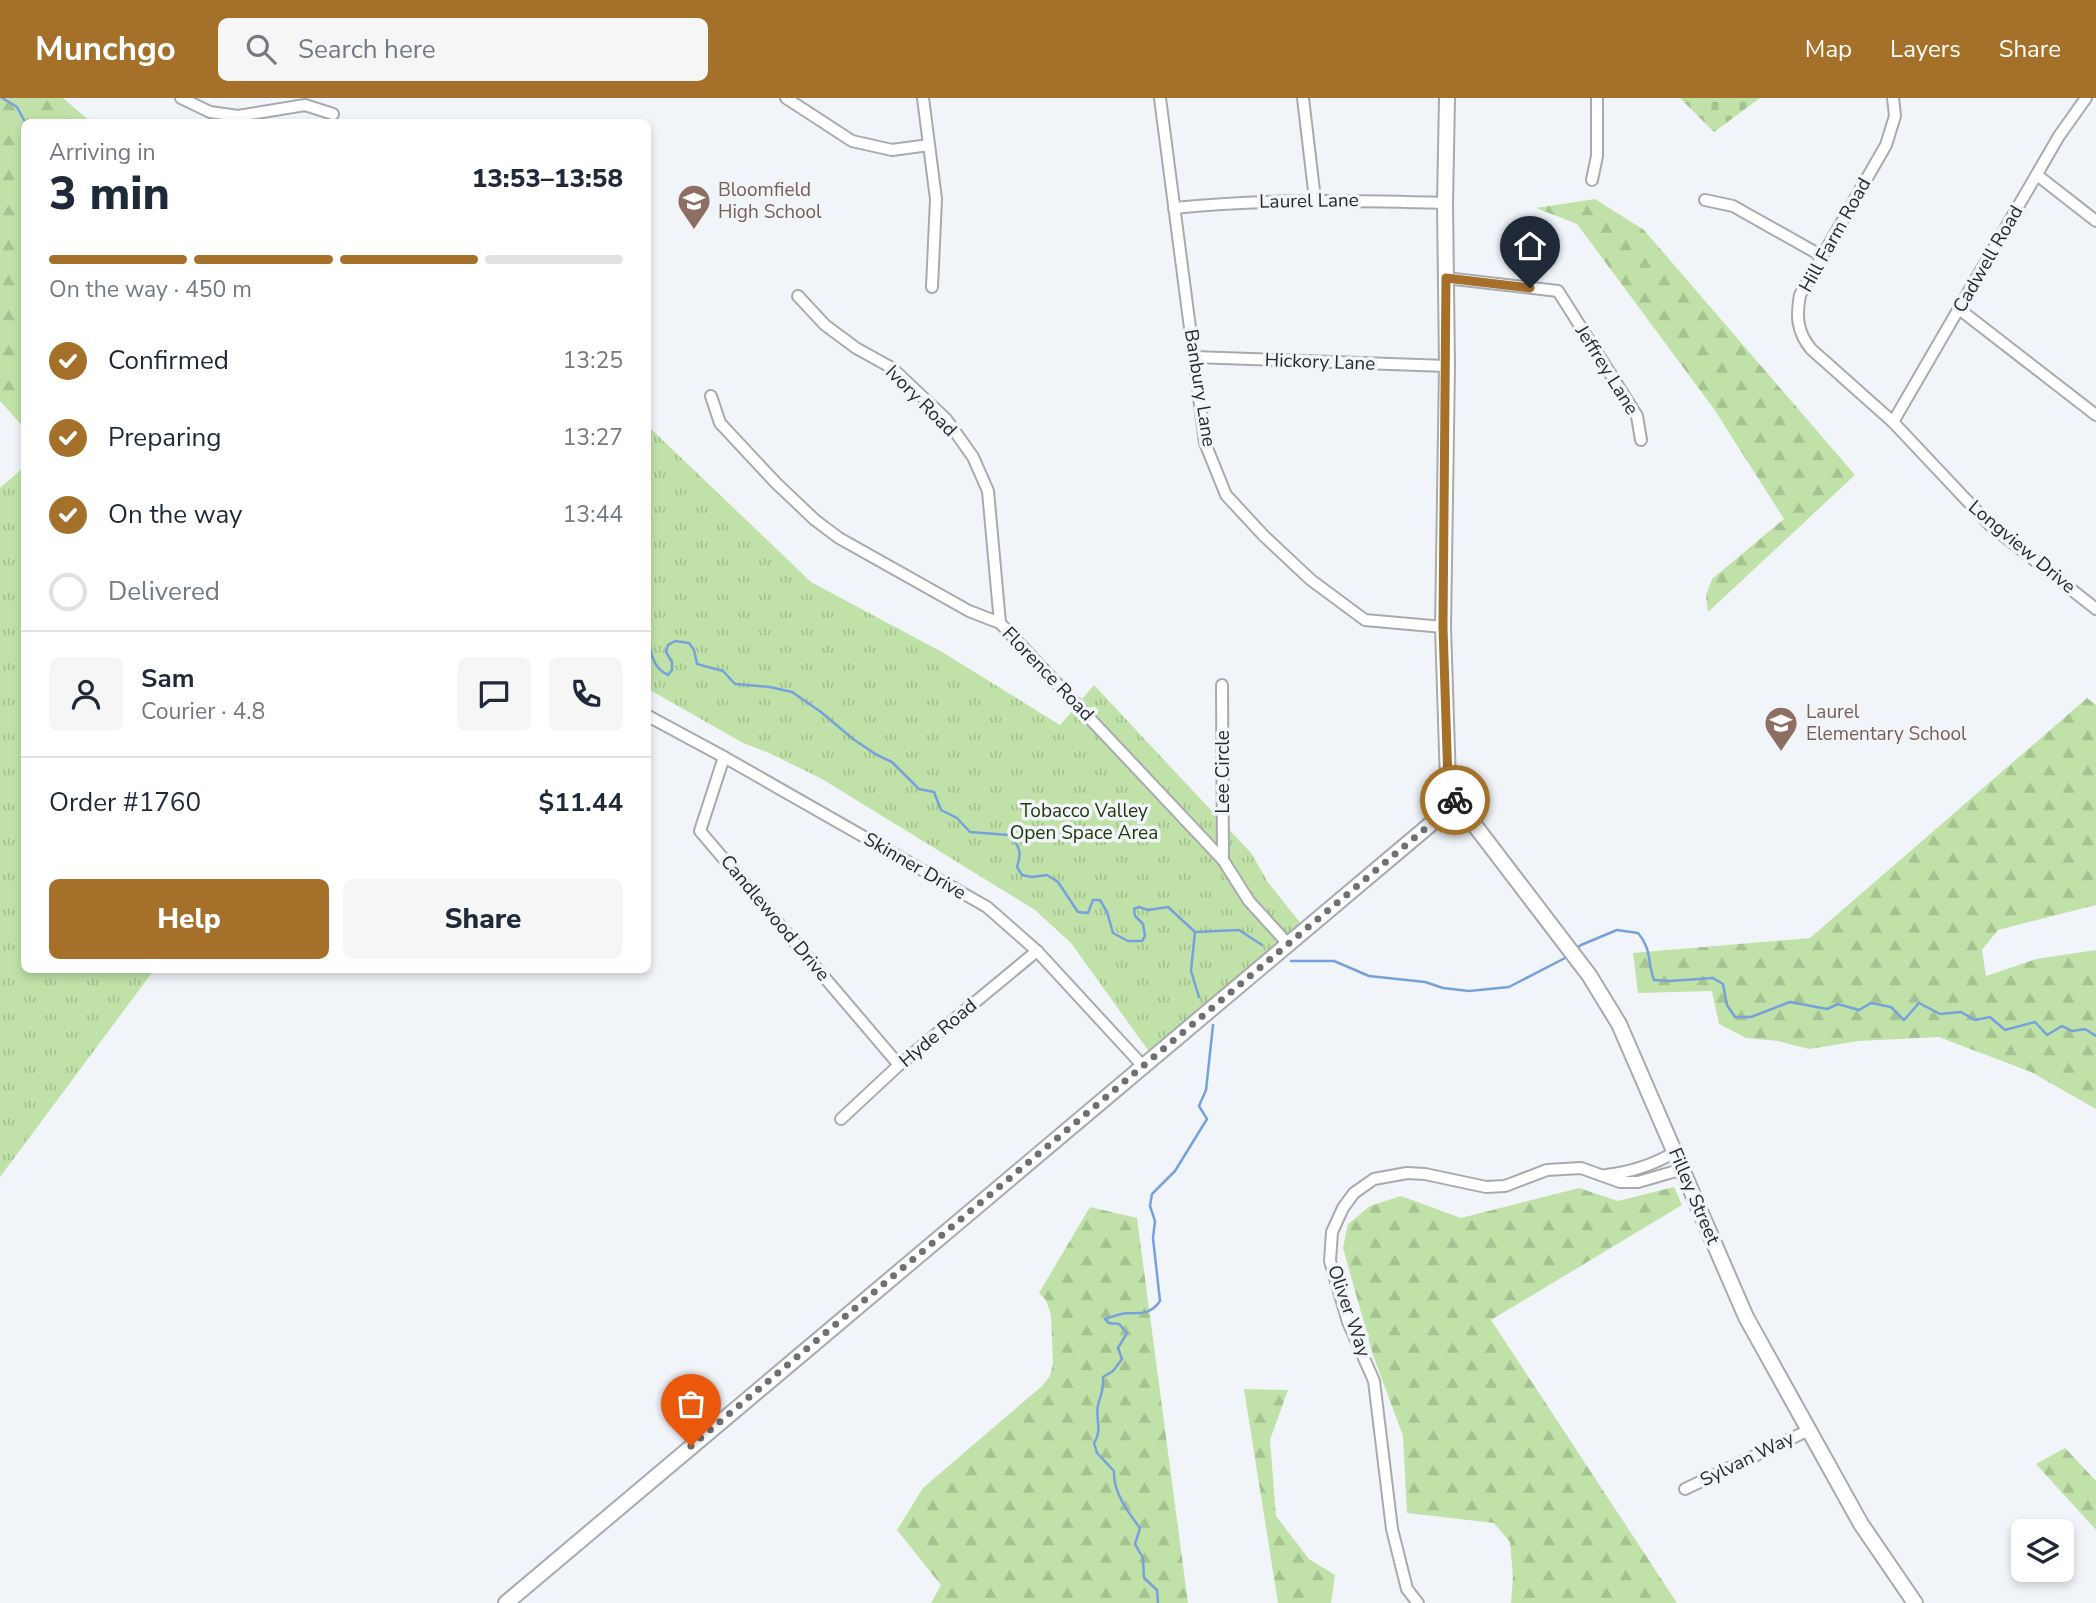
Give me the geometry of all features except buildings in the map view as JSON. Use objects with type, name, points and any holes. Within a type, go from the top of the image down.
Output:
[{"type":"street","points":[[181,98],[210,111],[238,116],[305,105],[333,114]]},
{"type":"street","points":[[786,98],[852,141],[892,150],[929,145]]},
{"type":"street","points":[[923,98],[936,199],[932,287]]},
{"type":"street","name":"Banbury Lane","points":[[1160,98],[1205,443],[1226,495],[1264,536],[1311,580],[1364,620],[1443,627]]},
{"type":"street","points":[[1303,98],[1315,199]]},
{"type":"street","points":[[1447,98],[1444,203],[1447,366],[1443,627],[1448,782],[1457,802]]},
{"type":"street","points":[[1592,180],[1597,156],[1597,98]]},
{"type":"street","name":"Hill Farm Road","points":[[1893,98],[1895,116],[1886,145],[1800,295],[1797,311],[1798,325],[1804,340],[1893,422]]},
{"type":"street","name":"Cadwell Road","points":[[1893,422],[2036,175],[2086,98]]},
{"type":"street","points":[[2036,175],[2096,221]]},
{"type":"street","name":"Laurel Lane","points":[[1174,208],[1219,203],[1315,199],[1444,203]]},
{"type":"street","points":[[1705,200],[1733,206],[1822,256]]},
{"type":"street","name":"Jeffrey Lane","points":[[1446,278],[1558,291],[1637,416],[1641,440]]},
{"type":"street","name":"Ivory Road","points":[[798,296],[825,325],[856,348],[892,368],[946,419],[973,457],[988,491],[1000,623]]},
{"type":"street","points":[[1959,309],[2096,415]]},
{"type":"street","name":"Hickory Lane","points":[[1194,357],[1447,366]]},
{"type":"street","name":"Florence Road","points":[[711,396],[720,423],[815,520],[839,538],[969,611],[1000,623],[1223,860],[1249,901],[1288,944]]},
{"type":"street","name":"Longview Drive","points":[[1893,422],[1990,525],[2096,609]]},
{"type":"street","name":"Lee Circle","points":[[1222,685],[1223,860]]},
{"type":"street","name":"Skinner Drive","points":[[651,718],[987,908],[1037,951],[1143,1066]]},
{"type":"street","name":"Candlewood Drive","points":[[724,757],[700,831],[899,1065]]},
{"type":"street","points":[[506,1603],[1457,802],[1478,789]]},
{"type":"street","name":"Filley Street","points":[[1457,802],[1572,952],[1619,1024],[1746,1317],[1861,1524],[1915,1603]]},
{"type":"street","name":"Hyde Road","points":[[841,1119],[899,1065],[1037,951]]},
{"type":"street","name":"Oliver Way","points":[[1603,1175],[1631,1172],[1659,1162],[1675,1152]]},
{"type":"street","name":"Oliver Way","points":[[1418,1603],[1408,1589],[1392,1529],[1374,1381],[1348,1322],[1331,1261],[1332,1232],[1343,1208],[1354,1193],[1374,1179],[1407,1173],[1425,1174],[1486,1187],[1505,1186],[1547,1170],[1581,1168],[1620,1182],[1638,1182],[1683,1169]]},
{"type":"street","name":"Sylvan Way","points":[[1685,1489],[1809,1430]]},
{"type":"green space","points":[[0,98],[63,98],[88,119],[21,119],[21,425],[0,401]]},
{"type":"green space","points":[[1680,98],[1760,98],[1714,132]]},
{"type":"green space","points":[[1595,199],[1644,230],[1855,475],[1708,612],[1706,595],[1712,579],[1784,519],[1714,409],[1577,224],[1536,208]]},
{"type":"green space","name":"Tobacco Valley Open Space Area","points":[[651,429],[811,582],[942,652],[1060,725],[1094,685],[1252,854],[1267,881],[1309,934],[1155,1060],[1071,943],[1035,910],[822,779],[743,743],[651,691]]},
{"type":"green space","points":[[21,470],[21,973],[152,973],[0,1177],[0,488]]},
{"type":"green space","points":[[2087,698],[2096,705],[2096,905],[1998,930],[1982,950],[1986,976],[2036,959],[2096,950],[2096,1109],[2031,1072],[1939,1037],[1859,1041],[1809,1049],[1778,1041],[1746,1038],[1719,1024],[1712,991],[1638,993],[1633,953],[1810,938]]},
{"type":"green space","points":[[1674,1187],[1682,1205],[1491,1320],[1677,1603],[1511,1603],[1513,1577],[1510,1542],[1494,1523],[1407,1513],[1403,1436],[1373,1355],[1343,1248],[1348,1224],[1370,1206],[1401,1196],[1461,1218],[1579,1188],[1618,1201]]},
{"type":"green space","points":[[1090,1207],[1137,1218],[1188,1603],[931,1603],[941,1585],[897,1530],[923,1488],[1042,1386],[1050,1376],[1053,1363],[1051,1315],[1046,1300],[1039,1293]]},
{"type":"green space","points":[[1244,1389],[1288,1390],[1270,1440],[1276,1516],[1309,1559],[1335,1575],[1331,1603],[1278,1603]]},
{"type":"green space","points":[[2065,1448],[2096,1481],[2096,1530],[2036,1464]]},
{"type":"waterway","points":[[2,98],[17,107],[23,119]]},
{"type":"waterway","points":[[651,653],[654,662],[668,675],[672,670],[672,662],[666,652],[668,645],[675,641],[689,643],[694,650],[697,664],[723,671],[735,684],[792,692],[853,739],[892,762],[919,789],[934,792],[941,810],[957,818],[970,832],[1009,835],[1019,850],[1017,867],[1022,875],[1047,875],[1058,882],[1078,912],[1088,913],[1093,900],[1100,900],[1107,912],[1113,933],[1128,941],[1142,941],[1145,936],[1143,924],[1135,916],[1134,909],[1168,907],[1195,932],[1239,930],[1262,945]]},
{"type":"waterway","points":[[1575,950],[1617,930],[1638,933],[1647,950],[1654,980],[1713,978],[1723,984],[1727,1005],[1735,1017],[1751,1017],[1790,1002],[1827,1009],[1838,1004],[1859,1010],[1871,1003],[1891,1007],[1904,1020],[1919,1003],[1940,1014],[1961,1012],[1975,1020],[1990,1017],[2005,1030],[2035,1022],[2047,1035],[2062,1026],[2072,1031],[2085,1029],[2096,1036]]},
{"type":"waterway","points":[[1195,932],[1191,971],[1199,997]]},
{"type":"waterway","points":[[1291,961],[1334,961],[1369,976],[1425,982],[1443,988],[1469,991],[1509,987],[1567,957]]},
{"type":"waterway","points":[[1158,1603],[1157,1590],[1144,1578],[1143,1558],[1135,1544],[1140,1528],[1118,1494],[1114,1471],[1097,1453],[1094,1443],[1098,1434],[1097,1410],[1103,1377],[1113,1371],[1122,1359],[1118,1348],[1127,1333],[1119,1324],[1109,1323],[1105,1319],[1146,1312],[1160,1301],[1153,1238],[1155,1221],[1150,1206],[1152,1194],[1175,1171],[1207,1119],[1199,1106],[1206,1090],[1213,1025]]},
{"type":"way so far","points":[[691,1446],[1457,802],[1455,800]]},
{"type":"place","name":"Bloomfield High School","points":[[694,231]]},
{"type":"place","name":"Laurel Elementary School","points":[[1781,753]]},
{"type":"route","points":[[1455,800],[1448,782],[1443,627],[1446,278],[1530,288]]}]
